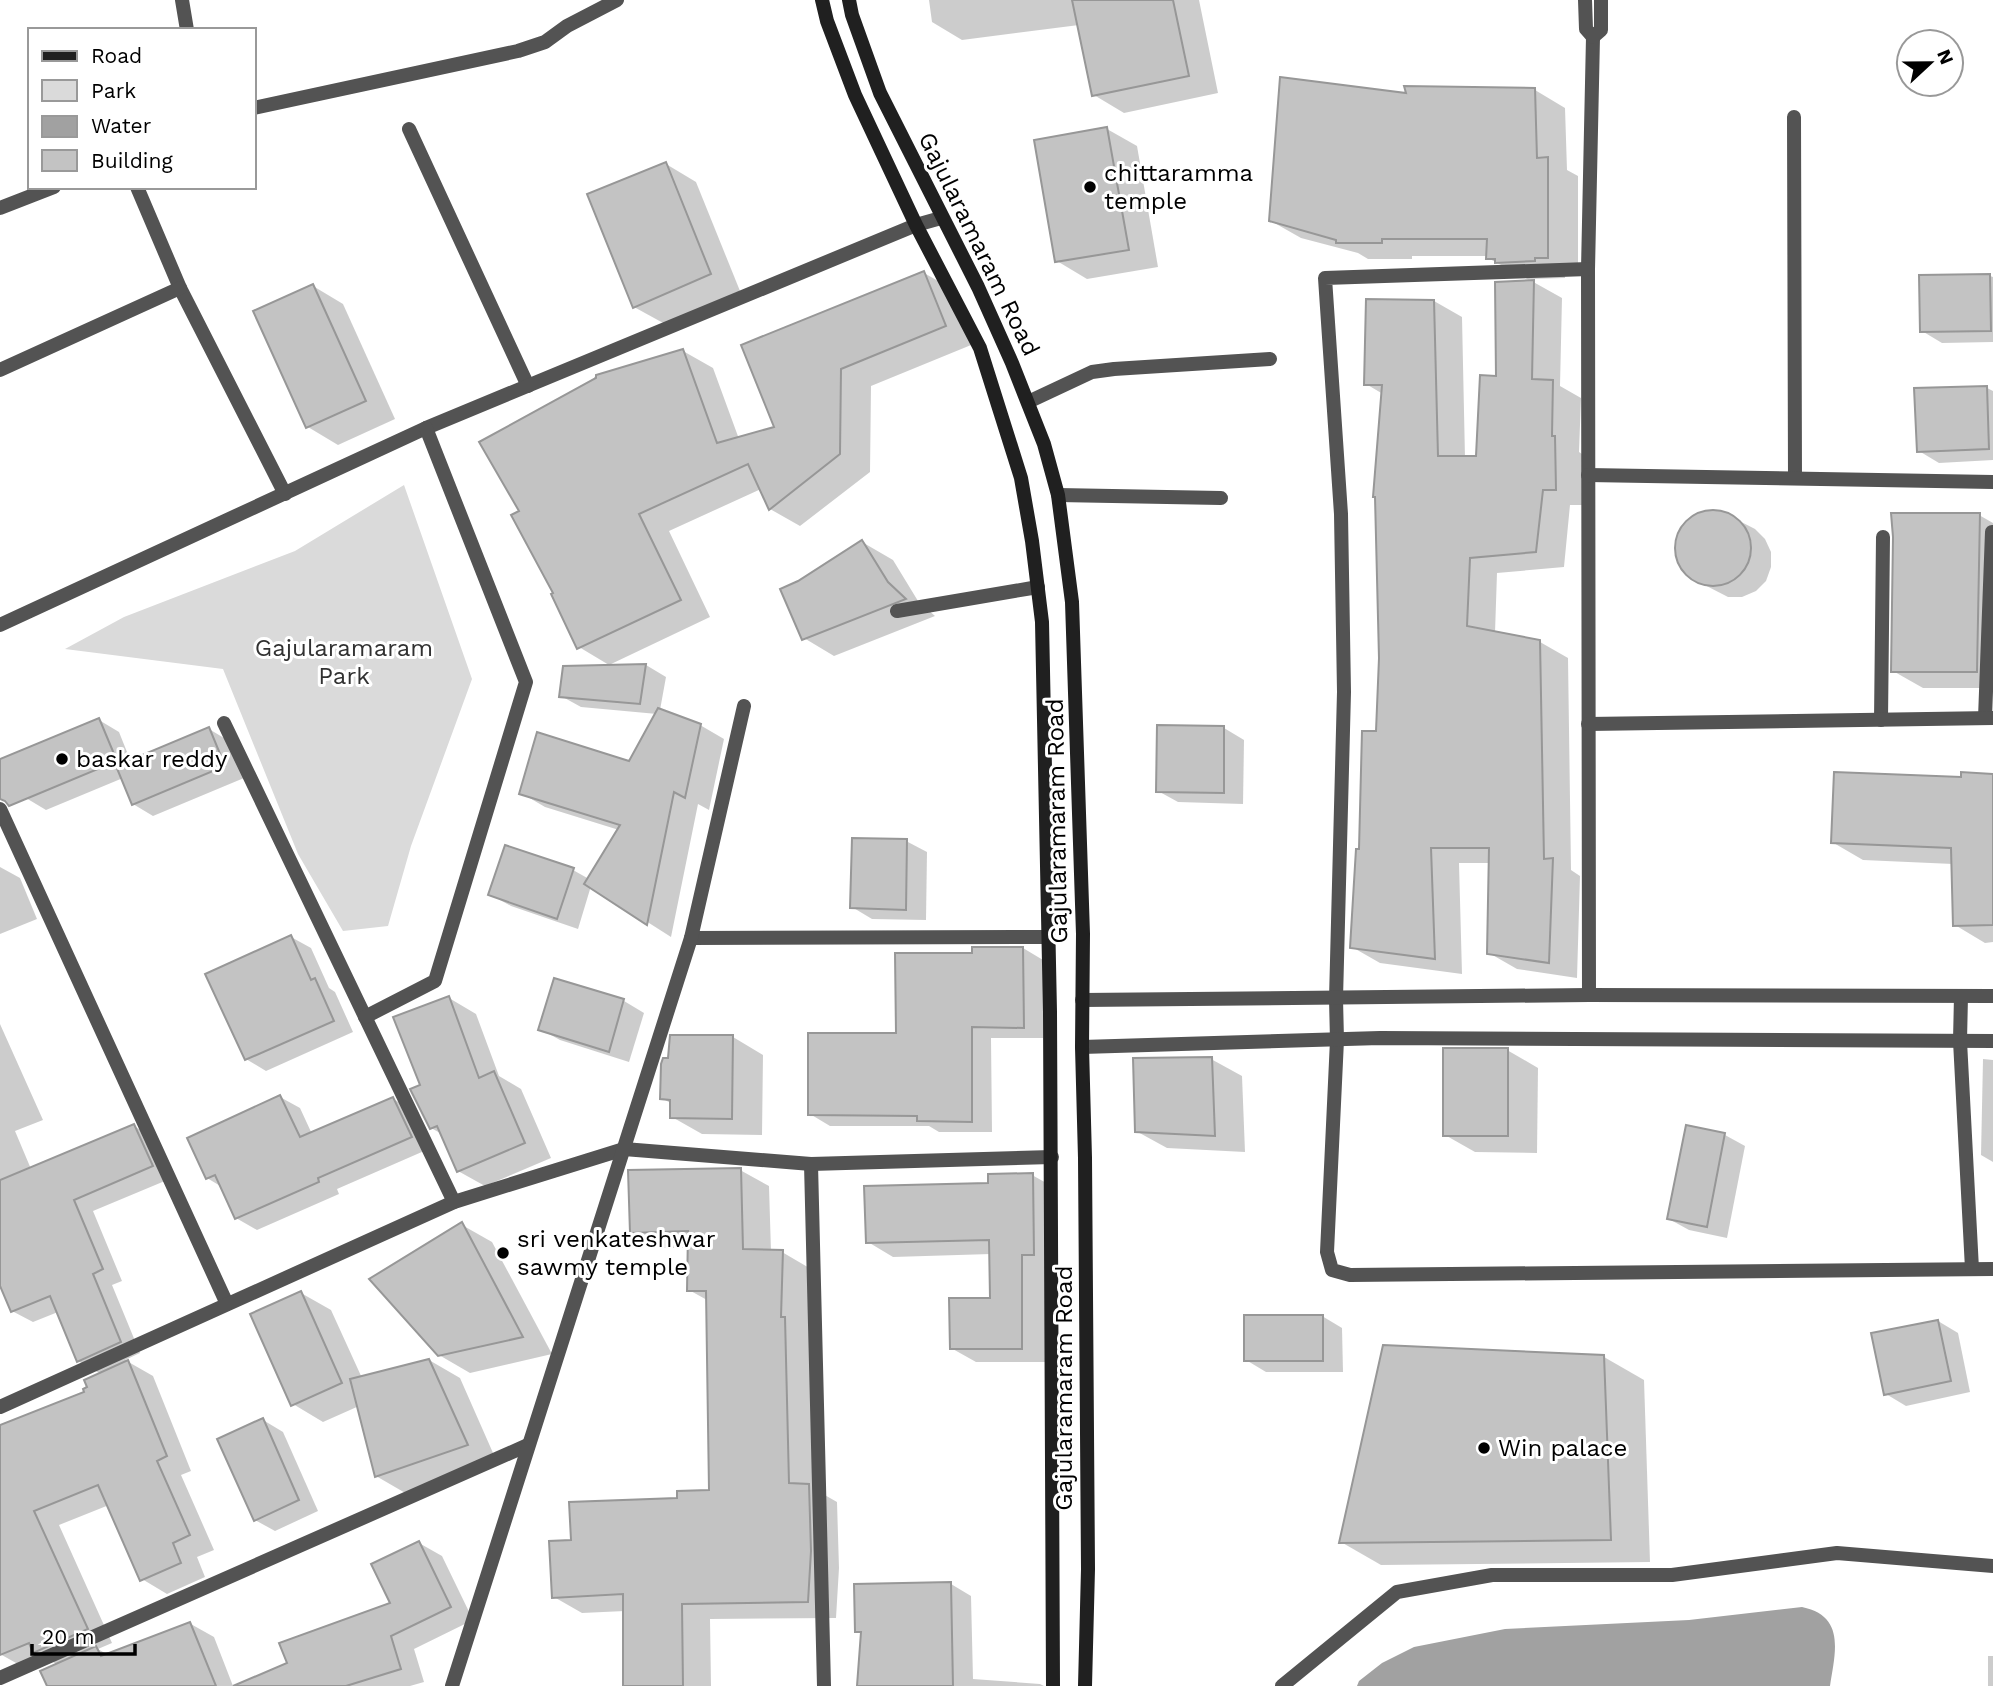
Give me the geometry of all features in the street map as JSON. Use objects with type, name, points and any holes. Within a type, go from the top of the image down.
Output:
[{"type":"main road","name":"Gajularamaram Road","points":[[822,0],[827,21],[855,95],[916,225],[980,348],[1021,478],[1038,587],[1042,622],[1052,1157],[1053,1686]]},
{"type":"main road","name":"Gajularamaram Road","points":[[849,0],[880,93],[978,287],[1028,402],[1044,443],[1058,495],[1072,602],[1083,934],[1082,1046],[1088,1418],[1085,1686]]},
{"type":"street","points":[[182,0],[187,28]]},
{"type":"street","points":[[256,108],[518,51],[545,42],[567,26],[618,0]]},
{"type":"street","points":[[1585,0],[1586,29],[1593,37],[1588,269],[1589,995]]},
{"type":"street","points":[[1593,37],[1601,30],[1601,0]]},
{"type":"street","points":[[1794,117],[1795,478]]},
{"type":"street","points":[[409,129],[528,386]]},
{"type":"street","points":[[0,208],[49,189]]},
{"type":"street","points":[[138,189],[180,288],[285,494]]},
{"type":"street","points":[[0,625],[426,428],[916,225],[941,218]]},
{"type":"street","points":[[1588,269],[1325,278],[1341,514],[1344,678],[1337,1040],[1327,1252],[1332,1270],[1350,1275],[1993,1269]]},
{"type":"street","points":[[0,370],[180,288]]},
{"type":"street","points":[[1028,402],[1092,372],[1270,359]]},
{"type":"street","points":[[365,1017],[435,981],[526,682],[426,428]]},
{"type":"street","points":[[1588,475],[1993,482]]},
{"type":"street","points":[[1058,495],[1221,498]]},
{"type":"street","points":[[1588,724],[1989,718],[1992,532]]},
{"type":"street","points":[[1881,720],[1883,537]]},
{"type":"street","points":[[897,611],[1038,587]]},
{"type":"street","points":[[452,1686],[691,938],[744,706]]},
{"type":"street","points":[[224,723],[454,1202]]},
{"type":"street","points":[[0,809],[226,1304]]},
{"type":"street","points":[[691,938],[1048,937]]},
{"type":"street","points":[[1082,1000],[1589,995],[1993,996]]},
{"type":"street","points":[[1961,996],[1960,1041],[1972,1269]]},
{"type":"street","points":[[1082,1046],[1394,1038],[1993,1041]]},
{"type":"street","points":[[0,1407],[454,1202],[624,1149],[811,1164],[1052,1157]]},
{"type":"street","points":[[811,1164],[824,1686]]},
{"type":"street","points":[[0,1678],[528,1445]]},
{"type":"street","points":[[1282,1686],[1397,1592],[1492,1575],[1672,1576],[1837,1553],[1993,1566]]},
{"type":"green space","name":"Gajularamaram Park","points":[[404,485],[472,679],[411,846],[388,926],[343,931],[298,854],[223,669],[65,649],[124,617],[295,551]]},
{"type":"water","points":[[1802,1607],[1826,1618],[1832,1627],[1835,1649],[1830,1686],[1357,1686],[1359,1681],[1382,1663],[1414,1647],[1505,1629],[1689,1620]]},
{"type":"building","points":[[1072,0],[1173,0],[1189,76],[1092,96]]},
{"type":"building","points":[[1280,77],[1406,93],[1404,86],[1535,88],[1537,158],[1548,157],[1548,258],[1495,263],[1495,259],[1486,259],[1487,239],[1382,239],[1382,243],[1336,243],[1336,240],[1269,221]]},
{"type":"building","points":[[1107,127],[1129,250],[1055,262],[1034,140]]},
{"type":"building","points":[[666,162],[711,274],[633,308],[587,194]]},
{"type":"building","points":[[924,271],[946,326],[841,369],[840,454],[769,510],[748,464],[639,514],[681,600],[577,649],[551,594],[553,593],[511,515],[519,511],[479,442],[596,378],[596,375],[683,349],[717,443],[774,427],[741,345]]},
{"type":"building","points":[[1990,274],[1991,331],[1920,332],[1919,275]]},
{"type":"building","points":[[1534,280],[1532,379],[1553,380],[1552,436],[1555,436],[1556,490],[1543,490],[1536,552],[1470,558],[1467,626],[1540,640],[1544,859],[1553,858],[1549,963],[1487,954],[1489,848],[1431,848],[1435,959],[1350,948],[1356,849],[1359,849],[1362,731],[1376,731],[1379,658],[1373,497],[1382,385],[1364,385],[1366,299],[1434,300],[1438,456],[1476,456],[1480,375],[1496,376],[1495,282]]},
{"type":"building","points":[[313,284],[366,401],[306,428],[253,311]]},
{"type":"building","points":[[1987,386],[1989,449],[1917,452],[1914,388]]},
{"type":"building","points":[[1721,510],[1734,516],[1745,527],[1751,540],[1749,563],[1734,580],[1721,586],[1705,586],[1692,580],[1677,563],[1675,540],[1681,527],[1698,512]]},
{"type":"building","points":[[1891,513],[1980,513],[1977,672],[1891,672]]},
{"type":"building","points":[[862,540],[888,582],[906,599],[802,640],[780,589],[798,581]]},
{"type":"building","points":[[646,664],[640,704],[559,697],[563,666]]},
{"type":"building","points":[[658,708],[701,724],[685,798],[674,792],[647,925],[584,884],[620,825],[519,794],[537,732],[629,761]]},
{"type":"building","name":"baskar reddy","points":[[99,718],[117,761],[9,806],[0,799],[0,759]]},
{"type":"building","points":[[1157,725],[1224,726],[1224,793],[1156,792]]},
{"type":"building","points":[[209,727],[225,766],[132,805],[116,766]]},
{"type":"building","points":[[1834,772],[1961,777],[1961,772],[1993,774],[1993,925],[1953,926],[1951,848],[1831,843]]},
{"type":"building","points":[[852,838],[907,839],[906,910],[850,908]]},
{"type":"building","points":[[505,845],[574,868],[557,919],[488,895]]},
{"type":"building","points":[[291,935],[311,980],[315,978],[334,1021],[245,1060],[205,974]]},
{"type":"building","points":[[972,947],[1023,947],[1024,1028],[972,1027],[972,1122],[917,1121],[917,1116],[808,1115],[808,1033],[896,1033],[895,953],[972,953]]},
{"type":"building","points":[[554,978],[624,999],[609,1052],[538,1030]]},
{"type":"building","points":[[449,996],[479,1078],[494,1071],[525,1143],[457,1172],[437,1126],[430,1129],[410,1089],[420,1085],[393,1017]]},
{"type":"building","points":[[670,1035],[733,1035],[732,1119],[670,1118],[670,1100],[660,1099],[661,1064],[663,1058],[668,1058]]},
{"type":"building","points":[[1443,1048],[1508,1048],[1508,1136],[1443,1136]]},
{"type":"building","points":[[1212,1057],[1215,1136],[1135,1132],[1133,1058]]},
{"type":"building","points":[[280,1095],[300,1137],[393,1097],[412,1137],[318,1178],[319,1182],[235,1219],[215,1175],[206,1179],[187,1138]]},
{"type":"building","points":[[134,1124],[153,1166],[74,1200],[103,1269],[93,1274],[121,1342],[77,1362],[50,1296],[11,1312],[0,1286],[0,1180]]},
{"type":"building","points":[[1686,1125],[1725,1133],[1707,1227],[1667,1219]]},
{"type":"building","points":[[741,1168],[743,1249],[783,1250],[781,1317],[785,1317],[789,1483],[809,1484],[811,1551],[808,1602],[682,1604],[683,1686],[623,1686],[623,1594],[552,1598],[549,1541],[571,1540],[569,1502],[677,1498],[677,1491],[709,1490],[706,1291],[687,1291],[688,1231],[630,1233],[628,1170]]},
{"type":"building","points":[[1033,1173],[1034,1255],[1022,1255],[1022,1349],[950,1349],[949,1298],[990,1298],[989,1240],[866,1243],[864,1186],[988,1183],[988,1174]]},
{"type":"building","points":[[462,1222],[523,1337],[438,1356],[369,1279]]},
{"type":"building","points":[[301,1291],[342,1383],[291,1406],[250,1314]]},
{"type":"building","points":[[1244,1315],[1323,1315],[1323,1361],[1244,1361]]},
{"type":"building","points":[[1938,1320],[1951,1381],[1884,1395],[1871,1333]]},
{"type":"building","name":"Win palace","points":[[1383,1345],[1604,1355],[1611,1540],[1339,1543]]},
{"type":"building","points":[[429,1359],[468,1445],[375,1477],[350,1379]]},
{"type":"building","points":[[128,1360],[167,1456],[157,1461],[190,1535],[173,1543],[181,1563],[140,1581],[98,1485],[34,1511],[88,1629],[33,1653],[29,1643],[0,1655],[0,1425],[84,1392],[83,1389],[87,1387],[84,1380]]},
{"type":"building","points":[[263,1418],[299,1500],[254,1521],[217,1439]]},
{"type":"building","points":[[419,1541],[451,1607],[391,1636],[401,1669],[346,1686],[233,1686],[287,1663],[279,1643],[390,1603],[371,1564]]},
{"type":"building","points":[[951,1582],[953,1686],[857,1686],[861,1632],[855,1632],[854,1584]]},
{"type":"building","points":[[190,1622],[216,1686],[47,1686],[40,1671],[96,1646],[101,1656]]},
{"type":"place","name":"chittaramma temple","points":[[1090,187]]},
{"type":"place","name":"baskar reddy","points":[[62,759]]},
{"type":"place","name":"sri venkateshwar sawmy temple","points":[[503,1253]]},
{"type":"place","name":"Win palace","points":[[1484,1448]]}]
